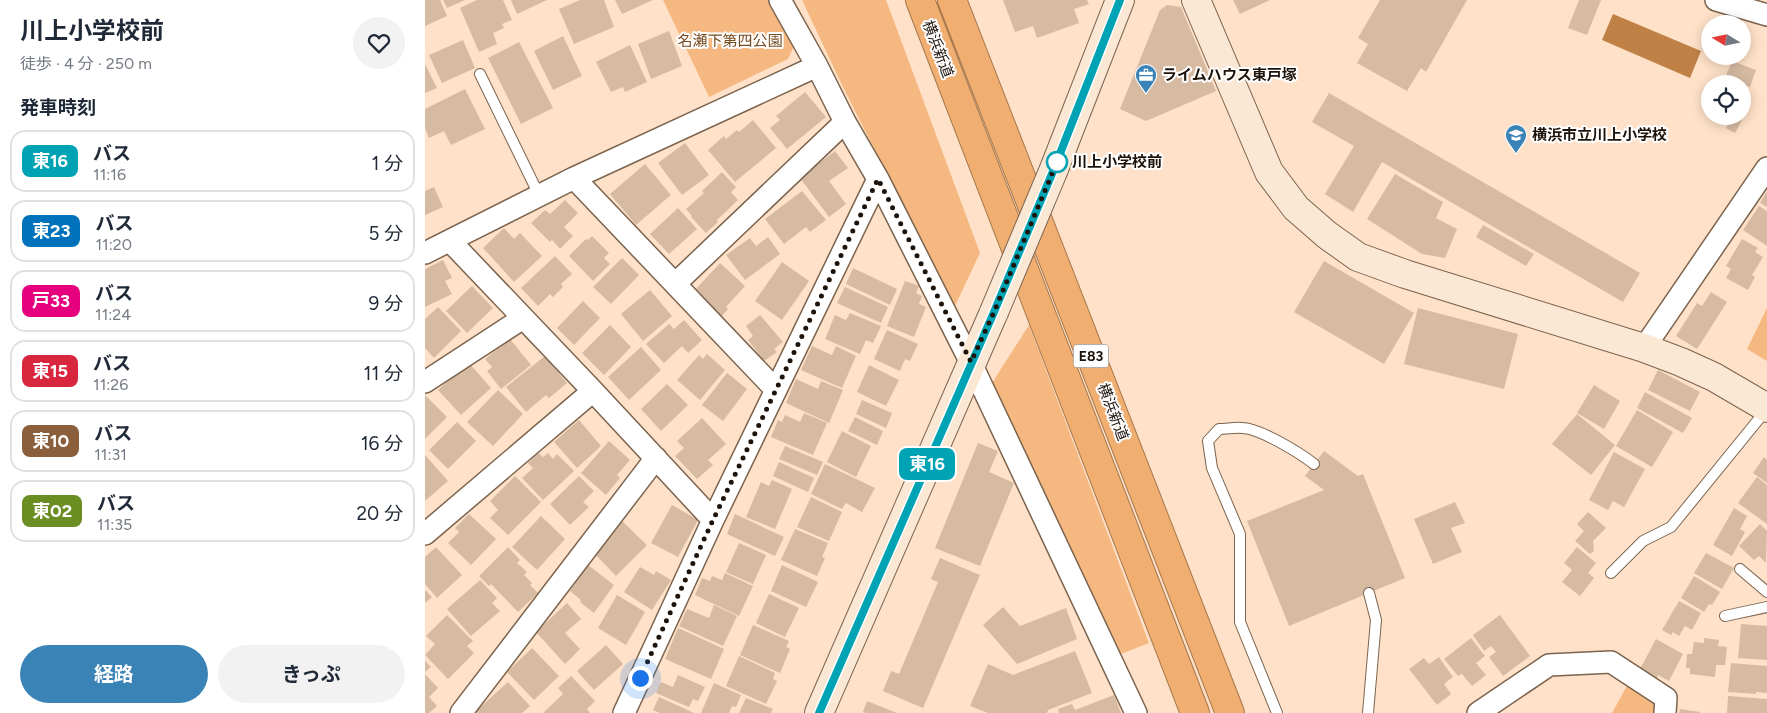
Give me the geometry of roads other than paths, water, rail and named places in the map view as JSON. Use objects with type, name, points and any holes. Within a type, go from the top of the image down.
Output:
[{"type":"highway","name":"横浜新道","points":[[920,0],[1195,713]]},
{"type":"highway","name":"横浜新道","points":[[952,0],[1230,713]]},
{"type":"main road","points":[[819,713],[994,312],[1054,169],[1120,0]]},
{"type":"main road","points":[[1196,0],[1269,172],[1296,208],[1327,235],[1358,257],[1405,274],[1644,348],[1681,362],[1706,373],[1767,409]]},
{"type":"street","points":[[780,0],[817,66],[845,122],[878,179],[971,362],[1136,713]]},
{"type":"street","points":[[1716,0],[1767,15]]},
{"type":"street","points":[[425,253],[574,178],[817,66]]},
{"type":"street","points":[[675,284],[845,122]]},
{"type":"street","points":[[1644,348],[1767,168]]},
{"type":"street","points":[[574,178],[776,390]]},
{"type":"street","points":[[624,713],[713,520],[878,179]]},
{"type":"street","points":[[449,241],[713,520]]},
{"type":"street","points":[[425,382],[523,318]]},
{"type":"street","points":[[425,534],[593,391]]},
{"type":"street","points":[[461,713],[655,458]]},
{"type":"street","points":[[1478,713],[1549,665],[1611,662],[1666,698],[1665,713]]},
{"type":"lane","points":[[480,74],[539,195]]},
{"type":"lane","points":[[1611,573],[1643,541],[1671,526],[1767,409]]},
{"type":"lane","points":[[1277,713],[1240,622],[1240,534],[1212,468],[1209,441],[1219,429],[1244,428],[1278,441],[1305,456],[1314,464]]},
{"type":"lane","points":[[1741,569],[1767,592]]},
{"type":"lane","points":[[1368,713],[1376,620],[1369,593]]},
{"type":"lane","points":[[1725,616],[1767,607]]},
{"type":"place","name":"ライムハウス東戸塚","points":[[1146,94]]},
{"type":"place","name":"横浜市立川上小学校","points":[[1516,154]]},
{"type":"place","name":"川上小学校前","points":[[1057,162]]},
{"type":"park label","name":"名瀬下第四公園","points":[[730,41]]}]
